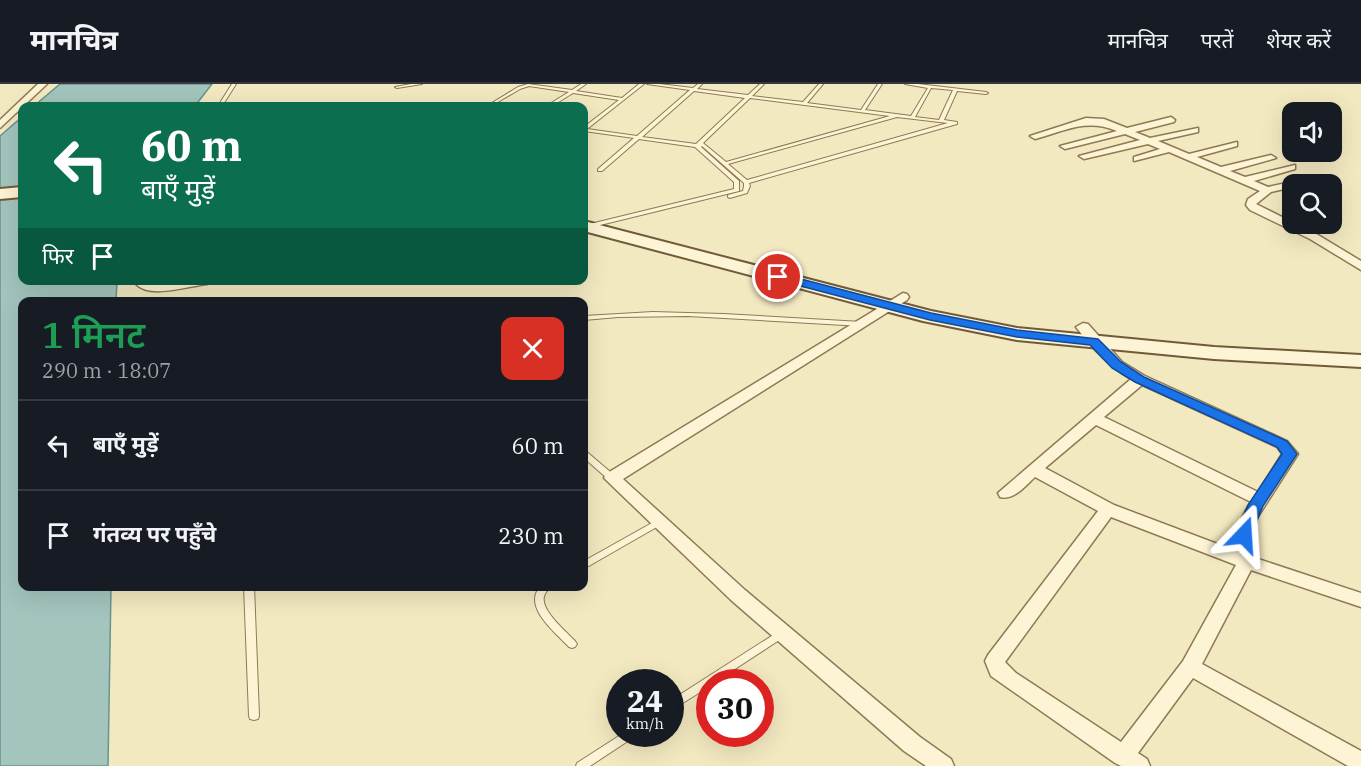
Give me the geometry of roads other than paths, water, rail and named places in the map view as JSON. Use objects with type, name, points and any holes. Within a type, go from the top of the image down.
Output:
[{"type":"street","points":[[24,102],[43,84]]},
{"type":"street","points":[[0,125],[18,108]]},
{"type":"street","points":[[1035,136],[1092,120],[1188,156],[1267,190]]},
{"type":"street","points":[[1065,146],[1171,120]]},
{"type":"street","points":[[1084,156],[1194,130]]},
{"type":"street","points":[[1188,156],[1234,144]]},
{"type":"street","points":[[1137,159],[1170,149]]},
{"type":"street","points":[[1222,170],[1271,158]]},
{"type":"street","points":[[1245,180],[1292,167]]},
{"type":"street","points":[[1282,186],[1267,190],[1251,204],[1254,208],[1314,237],[1361,266]]},
{"type":"street","points":[[0,194],[18,192]]},
{"type":"street","points":[[596,224],[1017,334],[1088,334],[1361,347]]},
{"type":"street","points":[[144,285],[154,288],[174,285]]},
{"type":"street","points":[[897,302],[612,478],[783,633],[912,744],[943,766]]},
{"type":"street","points":[[1088,334],[1214,353],[1361,361]]},
{"type":"street","points":[[1088,334],[1117,365],[1140,379],[1282,444],[1290,454],[1259,499],[1249,518],[1244,535],[1246,562],[1190,667],[1131,761],[1008,679],[998,670],[995,662],[1108,509]]},
{"type":"street","points":[[1006,494],[1140,379]]},
{"type":"street","points":[[1094,418],[1259,499]]},
{"type":"street","points":[[1034,469],[1108,509],[1246,562],[1361,600]]},
{"type":"street","points":[[1190,667],[1361,762]]},
{"type":"lane","points":[[223,102],[234,84]]},
{"type":"lane","points":[[397,87],[420,84]]},
{"type":"lane","points":[[556,102],[584,84]]},
{"type":"lane","points":[[588,126],[642,84]]},
{"type":"lane","points":[[649,84],[955,123],[746,182]]},
{"type":"lane","points":[[600,170],[700,84]]},
{"type":"lane","points":[[701,145],[762,84]]},
{"type":"lane","points":[[805,103],[821,84]]},
{"type":"lane","points":[[863,110],[880,84]]},
{"type":"lane","points":[[907,84],[986,93]]},
{"type":"lane","points":[[496,102],[519,88],[531,85],[623,99]]},
{"type":"lane","points":[[913,117],[930,87]]},
{"type":"lane","points":[[941,121],[956,90]]},
{"type":"lane","points":[[724,164],[899,115]]},
{"type":"lane","points":[[588,130],[701,145],[746,182],[747,189],[740,194],[596,224]]},
{"type":"lane","points":[[596,224],[737,190],[736,183],[701,145]]},
{"type":"lane","points":[[588,318],[661,315],[862,324]]},
{"type":"lane","points":[[588,457],[612,478]]},
{"type":"lane","points":[[588,563],[659,522]]},
{"type":"lane","points":[[249,591],[254,716]]},
{"type":"lane","points":[[542,591],[537,601],[540,608],[572,644]]},
{"type":"lane","points":[[684,698],[783,633]]},
{"type":"lane","points":[[581,766],[610,747]]},
{"type":"water","points":[[60,84],[212,84],[198,102],[39,102]]},
{"type":"water","points":[[18,120],[18,285],[117,285],[116,297],[18,297],[18,591],[111,591],[108,766],[0,766],[0,136]]}]
